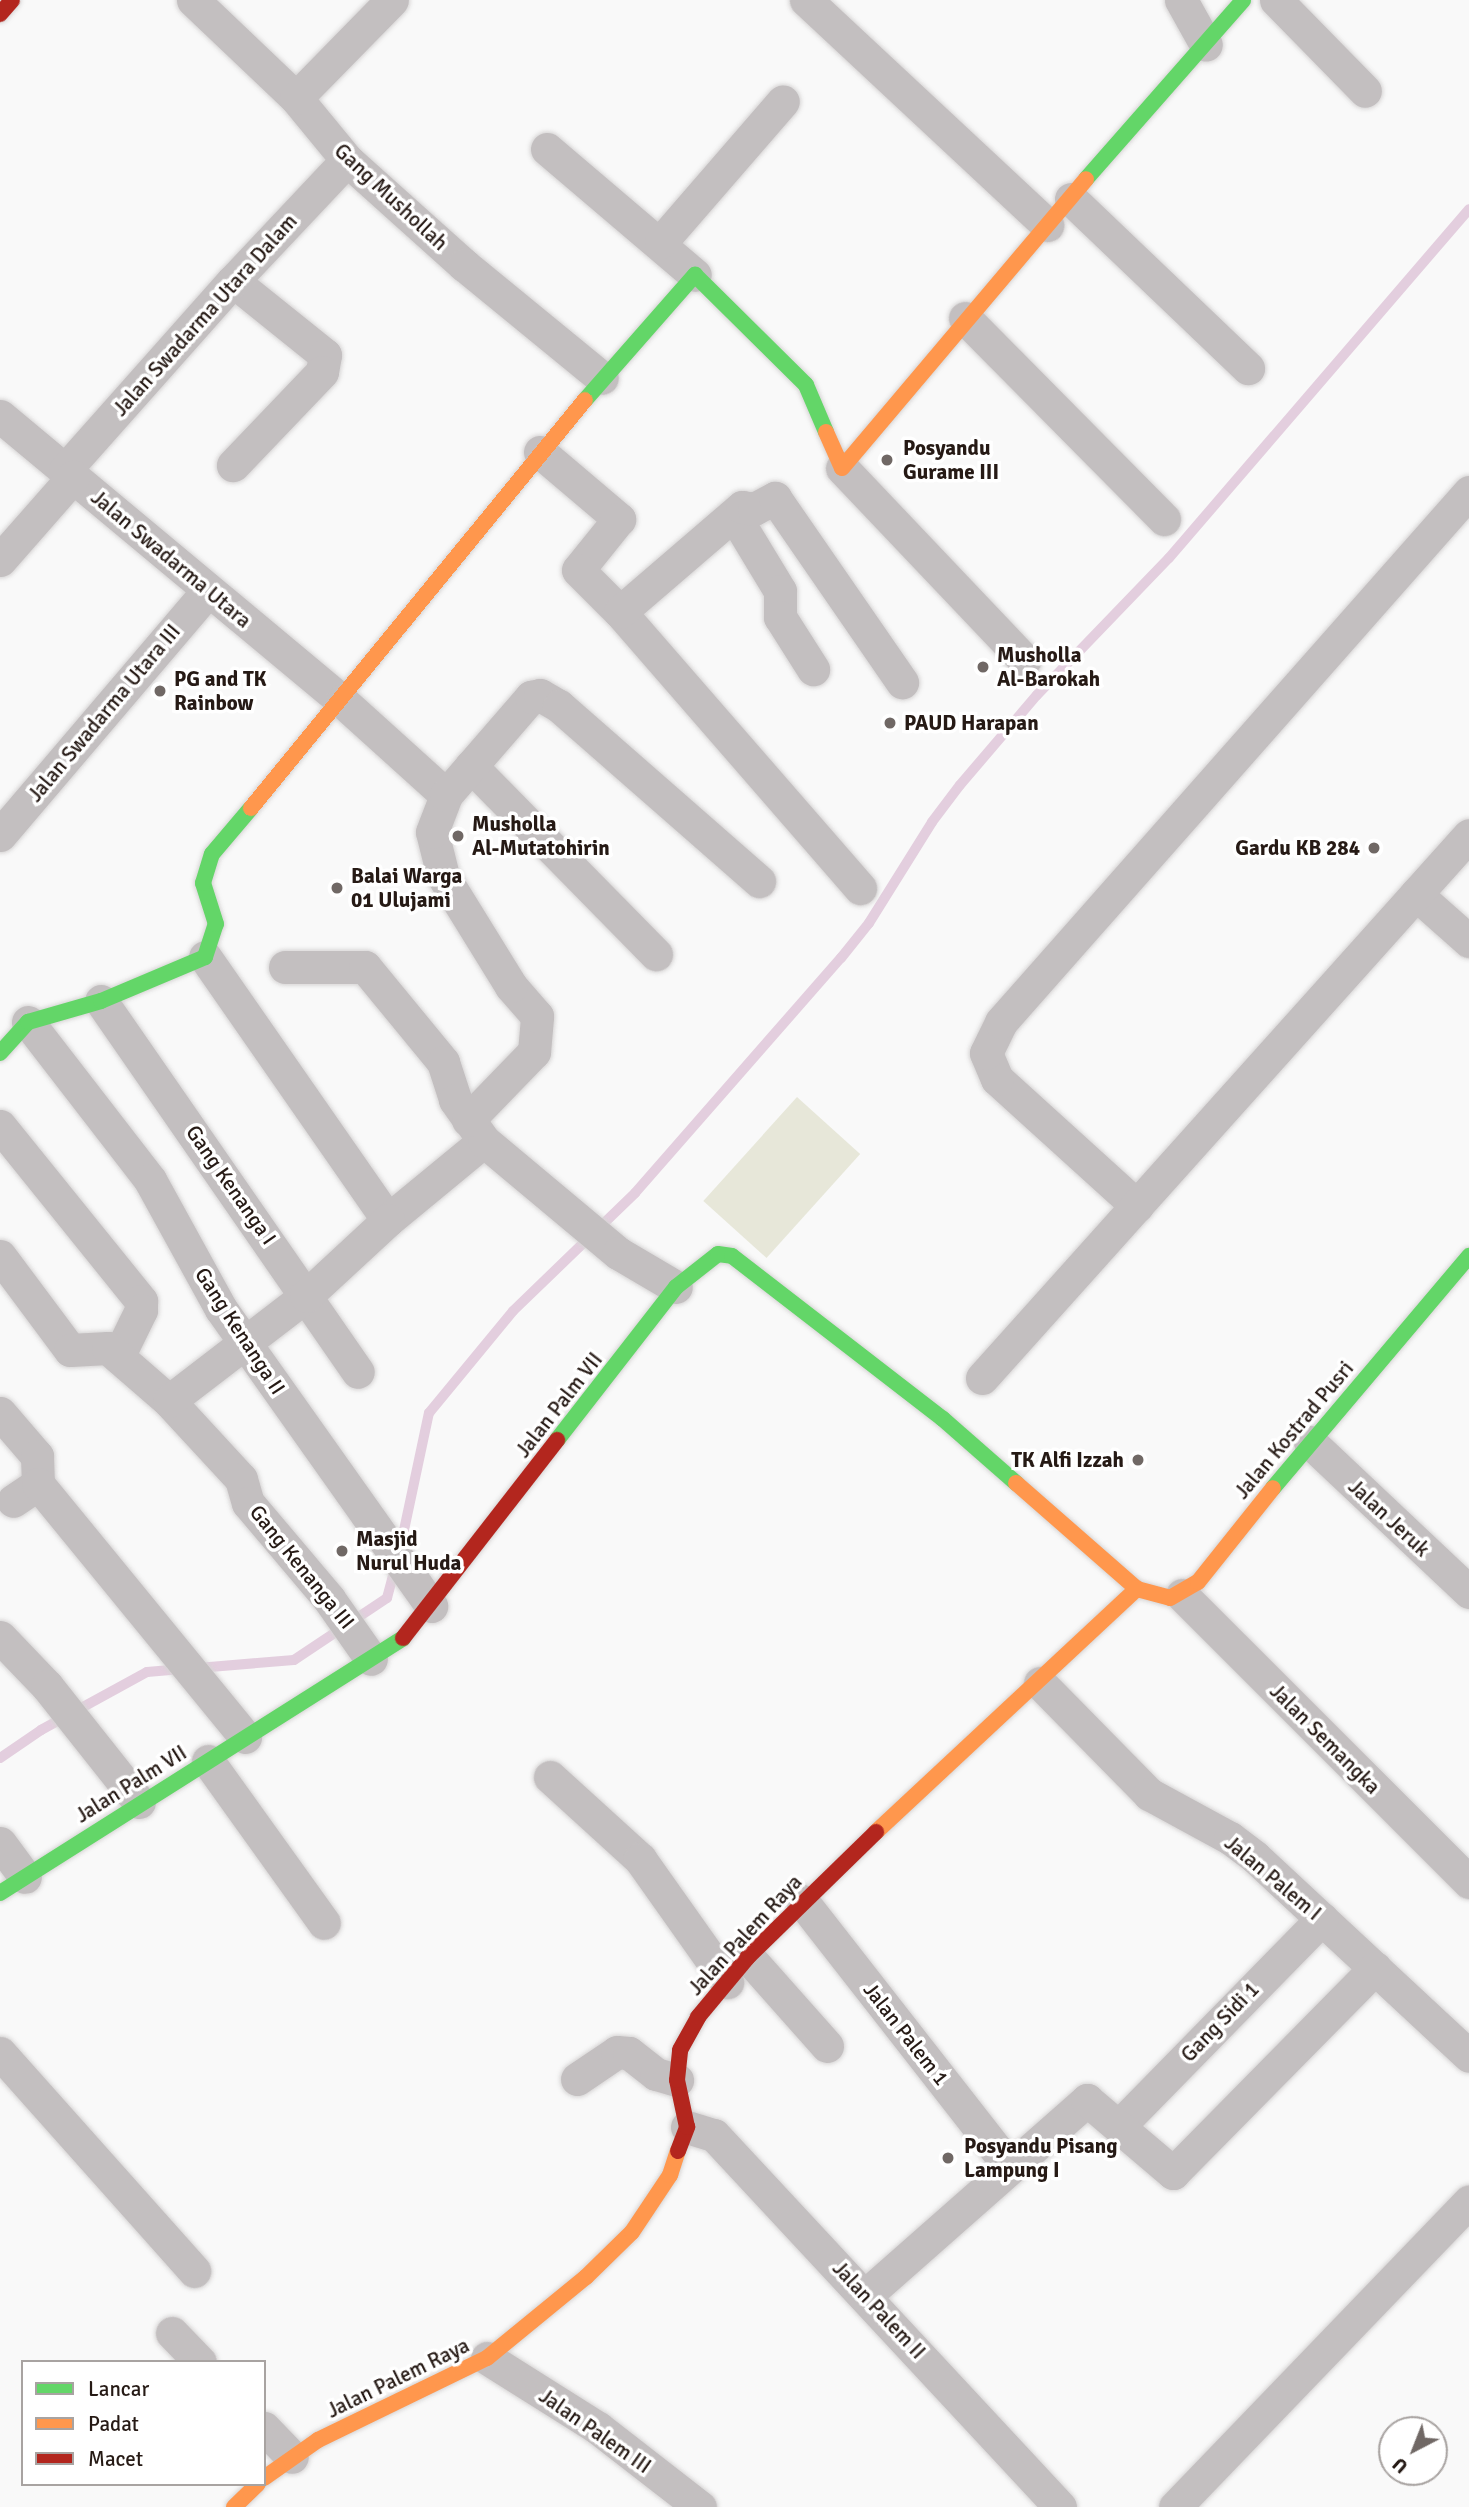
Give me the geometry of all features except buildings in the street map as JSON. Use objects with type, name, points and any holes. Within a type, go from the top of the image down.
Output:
[{"type":"street","points":[[0,14],[12,0]]},
{"type":"street","name":"Gang Mushollah","points":[[193,0],[296,99],[347,160],[464,265],[602,378]]},
{"type":"street","points":[[296,99],[392,0]]},
{"type":"street","points":[[806,0],[1047,225]]},
{"type":"street","points":[[1181,0],[1206,45]]},
{"type":"street","points":[[842,468],[965,318],[1243,0]]},
{"type":"street","points":[[1276,0],[1365,91]]},
{"type":"street","points":[[661,242],[783,102]]},
{"type":"street","points":[[547,149],[661,242],[806,385],[842,468],[1024,660]]},
{"type":"street","name":"Jalan Swadarma Utara Dalam","points":[[0,561],[69,474],[233,281],[347,160]]},
{"type":"street","points":[[1071,199],[1248,368]]},
{"type":"street","points":[[0,1053],[28,1022],[101,1001],[205,957],[216,924],[203,883],[212,854],[342,701],[394,630],[540,452],[602,378],[695,275]]},
{"type":"street","points":[[233,281],[325,355],[322,372],[233,465]]},
{"type":"street","points":[[965,318],[1164,519]]},
{"type":"street","name":"Jalan Swadarma Utara","points":[[0,416],[342,701],[446,795]]},
{"type":"street","points":[[540,452],[619,519],[578,570],[621,612],[860,888]]},
{"type":"street","points":[[1137,1206],[997,1079],[986,1054],[1001,1022],[1469,492]]},
{"type":"street","points":[[621,612],[743,507],[754,509],[772,498],[778,500],[902,682]]},
{"type":"street","points":[[734,515],[780,591],[780,617],[813,669]]},
{"type":"street","name":"Jalan Swadarma Utara III","points":[[0,835],[208,591]]},
{"type":"street","points":[[169,1401],[243,1341],[306,1296],[388,1220],[476,1130],[534,1052],[538,1031],[537,1016],[511,986],[443,876],[432,832],[446,795],[531,697],[540,695],[759,881]]},
{"type":"street","points":[[471,766],[656,954]]},
{"type":"street","points":[[982,1378],[1469,835]]},
{"type":"street","points":[[1416,894],[1469,942]]},
{"type":"street","points":[[205,957],[388,1220]]},
{"type":"street","points":[[285,967],[365,967],[443,1062],[455,1100],[476,1130],[618,1253],[676,1287]]},
{"type":"street","name":"Gang Kenanga I","points":[[101,1001],[358,1372]]},
{"type":"street","name":"Gang Kenanga II","points":[[28,1022],[150,1180],[220,1309],[425,1598]]},
{"type":"street","points":[[0,1126],[141,1301],[141,1310],[118,1357]]},
{"type":"street","name":"Jalan Palm VII","points":[[12,1885],[245,1737],[366,1650],[402,1639],[425,1598],[676,1287],[718,1254],[732,1256],[943,1419],[1137,1589]]},
{"type":"street","name":"Gang Kenanga III","points":[[0,1256],[70,1350],[108,1348],[169,1401],[241,1479],[248,1503],[329,1599],[366,1650]]},
{"type":"street","name":"Jalan Kostrad Pusri","points":[[1182,1595],[1198,1582],[1310,1442],[1469,1256]]},
{"type":"street","points":[[0,1413],[37,1456],[25,1492],[184,1659],[245,1737]]},
{"type":"street","name":"Jalan Jeruk","points":[[1310,1442],[1469,1592]]},
{"type":"street","points":[[1137,1589],[1170,1598],[1182,1595]]},
{"type":"street","name":"Jalan Palem Raya","points":[[266,2476],[318,2440],[487,2358],[586,2277],[632,2232],[670,2175],[687,2127],[677,2081],[680,2050],[698,2017],[748,1957],[802,1901],[1040,1683],[1137,1589]]},
{"type":"street","name":"Jalan Semangka","points":[[1182,1595],[1469,1882]]},
{"type":"street","points":[[0,1637],[47,1686],[139,1802]]},
{"type":"street","name":"Jalan Palem I","points":[[1040,1683],[1149,1794],[1230,1838],[1322,1919],[1469,2056]]},
{"type":"street","points":[[208,1761],[324,1923]]},
{"type":"street","points":[[550,1777],[640,1859],[727,1982]]},
{"type":"street","points":[[0,1843],[12,1885]]},
{"type":"street","name":"Jalan Palem 1","points":[[802,1901],[1010,2167]]},
{"type":"street","name":"Gang Sidi 1","points":[[1119,2126],[1322,1919]]},
{"type":"street","points":[[748,1957],[827,2046]]},
{"type":"street","points":[[866,2295],[1087,2100],[1173,2173],[1375,1968]]},
{"type":"street","points":[[577,2079],[617,2052],[629,2053],[656,2074],[677,2081]]},
{"type":"street","points":[[0,2053],[194,2271]]},
{"type":"street","name":"Jalan Palem II","points":[[687,2127],[714,2135],[866,2295],[1060,2507]]},
{"type":"street","points":[[1175,2507],[1469,2201]]},
{"type":"street","points":[[173,2333],[198,2360]]},
{"type":"street","name":"Jalan Palem III","points":[[487,2358],[597,2428],[700,2507]]},
{"type":"street","points":[[266,2430],[292,2457]]},
{"type":"street","points":[[234,2507],[256,2486]]},
{"type":"shaded area","points":[[797,1097],[860,1154],[766,1258],[703,1201]]},
{"type":"waterway","points":[[400,1549],[429,1413],[513,1311],[635,1193],[841,958],[869,923],[932,822],[960,785],[1037,695],[1169,558],[1469,209]]},
{"type":"waterway","points":[[198,1668],[294,1660],[387,1598],[395,1568]]},
{"type":"waterway","points":[[0,1758],[41,1730],[147,1672],[182,1669]]},
{"type":"traffic: fast","points":[[1086,179],[1243,0]]},
{"type":"traffic: fast","points":[[585,400],[695,275],[806,385],[826,432]]},
{"type":"traffic: fast","points":[[0,1053],[28,1022],[101,1001],[205,957],[216,924],[203,883],[212,854],[251,808]]},
{"type":"traffic: fast","points":[[557,1440],[676,1287],[718,1254],[732,1256],[943,1419],[1016,1483]]},
{"type":"traffic: fast","points":[[1273,1488],[1469,1256]]},
{"type":"traffic: fast","points":[[0,1893],[403,1638]]},
{"type":"traffic: slow","points":[[826,432],[842,468],[1086,179]]},
{"type":"traffic: slow","points":[[251,808],[585,400]]},
{"type":"traffic: slow","points":[[1016,1483],[1137,1589],[1170,1598],[1198,1582],[1273,1488]]},
{"type":"traffic: slow","points":[[876,1832],[1137,1589]]},
{"type":"traffic: slow","points":[[266,2477],[318,2440],[487,2358],[586,2277],[632,2232],[670,2175],[678,2151]]},
{"type":"traffic: slow","points":[[234,2507],[256,2486]]},
{"type":"traffic: jam","points":[[0,14],[12,0]]},
{"type":"traffic: jam","points":[[403,1638],[557,1440]]},
{"type":"traffic: jam","points":[[678,2151],[687,2127],[677,2080],[680,2050],[698,2017],[748,1957],[876,1832]]},
{"type":"place","name":"Posyandu Gurame III","points":[[887,460]]},
{"type":"place","name":"Musholla Al-Barokah","points":[[983,667]]},
{"type":"place","name":"PG and TK Rainbow","points":[[160,691]]},
{"type":"place","name":"PAUD Harapan","points":[[890,723]]},
{"type":"place","name":"Musholla Al-Mutatohirin","points":[[458,836]]},
{"type":"place","name":"Gardu KB 284","points":[[1374,848]]},
{"type":"place","name":"Balai Warga 01 Ulujami","points":[[337,888]]},
{"type":"place","name":"TK Alfi Izzah","points":[[1138,1460]]},
{"type":"place","name":"Masjid Nurul Huda","points":[[342,1551]]},
{"type":"place","name":"Posyandu Pisang Lampung I","points":[[948,2158]]}]
